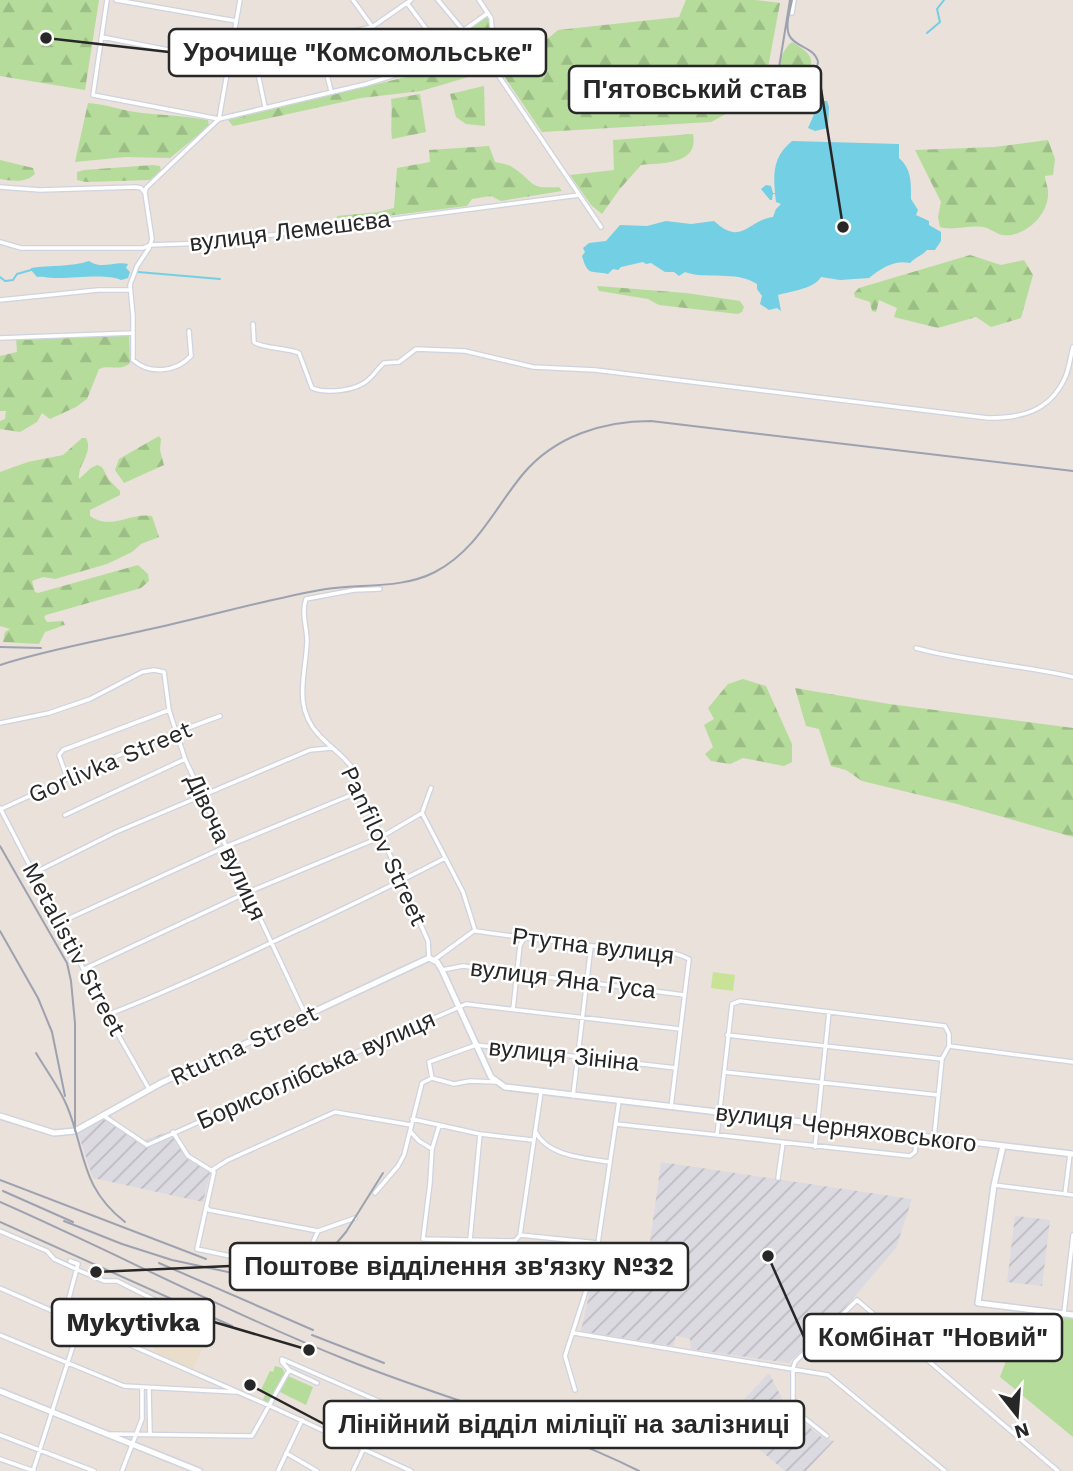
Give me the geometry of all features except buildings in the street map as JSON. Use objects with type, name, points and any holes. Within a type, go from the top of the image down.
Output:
[{"type":"main road","name":"Panfilov Street","points":[[431,959],[442,970],[488,1072],[496,1082]]},
{"type":"main road","name":"Rtutna Street","points":[[0,1116],[60,1134],[75,1131],[149,1089],[431,959]]},
{"type":"main road","name":"вулиця Черняховського","points":[[496,1082],[505,1087],[541,1092],[1071,1154]]},
{"type":"main road","points":[[1003,1146],[994,1185],[978,1303],[1073,1315]]},
{"type":"main road","points":[[0,1391],[199,1471]]},
{"type":"street","points":[[107,0],[93,94],[219,119],[405,72],[488,13]]},
{"type":"street","points":[[116,0],[236,21]]},
{"type":"street","points":[[145,193],[149,184],[219,119],[232,58],[240,0]]},
{"type":"street","points":[[353,0],[405,72]]},
{"type":"street","points":[[438,0],[463,30]]},
{"type":"street","points":[[480,0],[491,18],[496,72],[601,227]]},
{"type":"street","points":[[792,13],[794,0]]},
{"type":"street","points":[[102,37],[209,58],[232,58],[372,27],[409,1],[439,47]]},
{"type":"street","points":[[318,39],[331,92]]},
{"type":"street","points":[[254,54],[265,107]]},
{"type":"street","points":[[0,187],[40,190],[141,188],[145,193],[152,239],[136,266],[129,290],[133,316],[133,360],[141,367],[156,370],[182,366],[191,356],[189,331]]},
{"type":"street","name":"вулиця Лемешєва","points":[[0,242],[30,249],[143,248],[150,245],[209,243],[579,195]]},
{"type":"street","points":[[0,300],[98,290],[129,290]]},
{"type":"street","points":[[253,324],[254,342],[259,346],[274,346],[299,352],[312,388],[322,392],[356,387],[368,381],[384,363],[399,362],[416,349],[465,351],[533,367],[595,370],[988,418],[1010,418],[1028,414],[1049,400],[1065,380],[1073,347]]},
{"type":"street","points":[[0,338],[132,333]]},
{"type":"street","name":"Panfilov Street","points":[[380,589],[354,590],[306,599],[303,607],[307,643],[306,667],[301,687],[307,717],[317,734],[350,765],[428,942],[431,959]]},
{"type":"street","points":[[916,648],[953,658],[1073,677]]},
{"type":"street","name":"Дівоча вулиця","points":[[0,723],[50,713],[90,699],[142,672],[164,672],[169,710],[185,759],[306,1016]]},
{"type":"street","points":[[68,778],[59,755],[63,750],[169,710]]},
{"type":"street","name":"Gorlivka Street","points":[[0,809],[176,732],[220,716]]},
{"type":"street","points":[[34,873],[116,832],[310,750],[334,748]]},
{"type":"street","points":[[65,815],[185,759]]},
{"type":"street","points":[[84,969],[246,893],[381,837],[422,813],[431,788]]},
{"type":"street","points":[[61,922],[225,847],[361,791]]},
{"type":"street","name":"Metalistiv Street","points":[[0,809],[107,1015],[149,1089]]},
{"type":"street","points":[[422,813],[463,892],[475,931],[431,959]]},
{"type":"street","points":[[107,1015],[150,999],[400,882],[445,858]]},
{"type":"street","name":"Ртутна вулиця","points":[[475,931],[591,946],[651,950],[689,959],[671,1107]]},
{"type":"street","points":[[513,1009],[520,945],[524,937]]},
{"type":"street","points":[[573,1096],[591,946]]},
{"type":"street","name":"вулиця Яна Гуса","points":[[442,970],[463,965],[684,995]]},
{"type":"street","points":[[717,1135],[732,1004],[740,1001],[944,1026],[949,1034],[949,1046],[942,1059],[934,1138]]},
{"type":"street","points":[[458,1006],[466,1004],[680,1029]]},
{"type":"street","name":"Борисоглібська вулиця","points":[[104,1116],[147,1145],[458,1006]]},
{"type":"street","points":[[815,1147],[829,1012]]},
{"type":"street","points":[[727,1035],[942,1059]]},
{"type":"street","name":"вулиця Зініна","points":[[432,1078],[429,1062],[476,1045],[676,1068]]},
{"type":"street","points":[[949,1046],[1073,1062]]},
{"type":"street","points":[[724,1072],[938,1095]]},
{"type":"street","points":[[375,1193],[398,1167],[404,1155],[422,1083],[432,1078],[454,1084],[496,1082]]},
{"type":"street","points":[[439,1126],[432,1149],[423,1239],[515,1241],[520,1236],[541,1092]]},
{"type":"street","points":[[575,1390],[565,1360],[595,1263],[619,1101]]},
{"type":"street","points":[[318,1231],[310,1249],[249,1260],[197,1249],[213,1171],[228,1160],[335,1112],[411,1125]]},
{"type":"street","points":[[412,1119],[481,1134],[532,1140]]},
{"type":"street","points":[[617,1124],[910,1156],[915,1152],[917,1136]]},
{"type":"street","points":[[534,1129],[544,1144],[570,1156],[610,1162]]},
{"type":"street","points":[[410,1131],[432,1149]]},
{"type":"street","points":[[173,1132],[188,1156],[213,1171]]},
{"type":"street","points":[[470,1240],[481,1134]]},
{"type":"street","points":[[778,1178],[782,1143]]},
{"type":"street","points":[[1065,1194],[1071,1154]]},
{"type":"street","points":[[994,1185],[1073,1195]]},
{"type":"street","points":[[206,1207],[209,1210],[318,1231],[355,1218]]},
{"type":"street","points":[[0,1231],[47,1251],[54,1259],[104,1281],[117,1281],[207,1326]]},
{"type":"street","points":[[1064,1314],[1073,1235]]},
{"type":"street","points":[[520,1236],[598,1243]]},
{"type":"street","points":[[64,1317],[78,1264],[70,1261]]},
{"type":"street","points":[[0,1288],[302,1420],[411,1471]]},
{"type":"street","points":[[827,1436],[793,1409],[793,1368],[795,1362],[857,1300],[1058,1471]]},
{"type":"street","points":[[0,1459],[33,1471],[80,1324]]},
{"type":"street","points":[[574,1334],[828,1375],[945,1471]]},
{"type":"street","points":[[0,1335],[124,1387],[238,1392]]},
{"type":"street","points":[[317,1383],[289,1370],[282,1359],[406,1413]]},
{"type":"street","points":[[111,1434],[252,1436],[289,1370]]},
{"type":"street","points":[[122,1471],[142,1419],[142,1388]]},
{"type":"street","points":[[149,1389],[150,1434]]},
{"type":"street","points":[[278,1471],[302,1420]]},
{"type":"street","points":[[0,1435],[94,1471]]},
{"type":"street","points":[[353,1471],[363,1450]]},
{"type":"street","points":[[286,1453],[317,1471]]},
{"type":"shaded area","points":[[111,1115],[117,1127],[144,1140],[171,1131],[185,1155],[210,1173],[203,1202],[93,1178],[78,1133]]},
{"type":"shaded area","points":[[661,1162],[912,1199],[896,1248],[842,1311],[788,1363],[691,1349],[690,1339],[676,1336],[673,1346],[581,1331],[595,1268],[602,1265],[642,1268],[647,1264]]},
{"type":"shaded area","points":[[1015,1216],[1050,1220],[1042,1286],[1007,1282]]},
{"type":"shaded area","points":[[170,1314],[210,1332],[193,1369],[153,1351]]},
{"type":"shaded area","points":[[769,1373],[788,1410],[823,1438],[834,1441],[806,1471],[785,1471],[724,1420]]},
{"type":"green space","points":[[0,0],[99,0],[85,90],[0,76]]},
{"type":"green space","points":[[686,0],[755,0],[780,3],[763,94],[711,122],[542,132],[504,76],[558,30],[679,17]]},
{"type":"green space","points":[[489,15],[492,70],[421,91],[361,98],[233,126],[228,120],[406,77],[432,60],[464,46],[463,34]]},
{"type":"green space","points":[[792,42],[806,52],[811,60],[806,87],[793,92],[782,87],[779,76],[782,57]]},
{"type":"green space","points":[[484,86],[485,126],[466,124],[456,117],[450,94]]},
{"type":"green space","points":[[420,94],[426,132],[392,139],[391,99]]},
{"type":"green space","points":[[88,103],[135,112],[208,120],[209,126],[170,158],[125,157],[75,162]]},
{"type":"green space","points":[[693,134],[693,144],[685,157],[641,165],[602,214],[591,205],[570,175],[614,170],[613,140]]},
{"type":"green space","points":[[1048,140],[1055,159],[1053,175],[1045,176],[1048,200],[1034,223],[1020,233],[1011,235],[1003,235],[983,227],[940,227],[938,217],[941,202],[915,150],[994,147]]},
{"type":"green space","points":[[489,146],[495,162],[512,167],[536,186],[559,187],[562,191],[501,201],[491,196],[472,199],[467,206],[338,222],[337,216],[394,208],[397,168],[430,162],[429,150]]},
{"type":"green space","points":[[0,160],[33,168],[35,174],[23,180],[0,179]]},
{"type":"green space","points":[[160,166],[161,170],[150,180],[77,180],[77,172],[84,170]]},
{"type":"green space","points":[[970,255],[1001,265],[1024,260],[1033,275],[1021,318],[991,327],[976,317],[938,328],[894,317],[897,308],[879,300],[876,312],[872,311],[870,302],[855,297],[854,293],[859,288]]},
{"type":"green space","points":[[597,286],[686,293],[740,301],[744,307],[738,314],[659,305],[648,299],[599,291]]},
{"type":"green space","points":[[129,334],[130,363],[123,367],[99,369],[87,399],[50,419],[42,413],[37,422],[20,432],[0,429],[0,421],[5,419],[6,411],[0,411],[0,356],[17,352],[16,338]]},
{"type":"green space","points":[[159,436],[164,465],[124,483],[115,470],[119,459]]},
{"type":"green space","points":[[82,438],[86,438],[88,449],[80,468],[79,479],[97,465],[102,467],[109,480],[120,491],[120,495],[90,510],[90,516],[113,522],[136,516],[152,516],[159,537],[107,564],[55,579],[43,577],[32,581],[35,592],[138,565],[148,574],[149,581],[141,588],[46,615],[44,617],[47,622],[63,621],[65,625],[45,632],[39,644],[3,642],[5,632],[10,629],[0,626],[0,472],[28,462],[63,455]]},
{"type":"green space","points":[[743,679],[766,686],[792,744],[792,762],[784,766],[743,758],[730,764],[711,761],[705,754],[713,747],[704,725],[714,719],[708,708],[728,684]]},
{"type":"green space","points":[[795,688],[889,704],[1073,728],[1073,837],[957,804],[862,781],[846,770],[831,766],[819,729],[806,726]]},
{"type":"green space","points":[[713,972],[735,975],[733,991],[711,988]]},
{"type":"green space","points":[[1024,1313],[1073,1318],[1073,1437],[1000,1377]]},
{"type":"green space","points":[[275,1366],[282,1368],[286,1376],[270,1406],[262,1402],[266,1392],[261,1390]]},
{"type":"green space","points":[[288,1376],[313,1387],[306,1405],[280,1392]]},
{"type":"water","points":[[823,101],[827,101],[829,107],[828,128],[815,131],[808,128]]},
{"type":"water","points":[[792,141],[899,144],[899,158],[909,172],[911,199],[918,210],[916,215],[929,221],[929,225],[941,232],[941,241],[935,250],[927,250],[910,263],[888,266],[869,278],[840,280],[821,277],[808,287],[778,295],[781,311],[777,308],[769,310],[760,304],[762,296],[757,284],[740,277],[685,272],[679,276],[643,262],[618,270],[613,269],[608,274],[591,271],[586,267],[582,256],[585,252],[583,248],[589,243],[606,241],[620,225],[647,226],[666,221],[691,224],[714,221],[732,232],[738,232],[773,217],[781,204],[776,202],[775,194],[770,200],[761,189],[766,185],[771,186],[775,193],[776,164],[781,152]]},
{"type":"water","points":[[89,261],[99,265],[128,264],[128,278],[37,277],[31,270],[31,268]]},
{"type":"waterway","points":[[927,33],[940,22],[937,9],[944,0]]},
{"type":"waterway","points":[[0,277],[5,281],[13,280],[17,274],[31,270]]},
{"type":"waterway","points":[[138,272],[220,279]]},
{"type":"tram line","points":[[790,0],[777,80],[780,88],[795,94],[801,93],[811,83],[818,62],[813,53],[789,35],[788,22],[792,0]]},
{"type":"railway","points":[[0,665],[58,649],[299,594],[334,588],[393,584],[422,578],[450,563],[474,541],[523,474],[536,461],[581,433],[615,424],[651,421],[1073,471]]},
{"type":"railway","points":[[0,647],[41,648]]},
{"type":"railway","points":[[0,846],[67,963],[75,1023],[75,1131]]},
{"type":"railway","points":[[0,931],[38,998],[52,1032],[65,1096]]},
{"type":"railway","points":[[36,1053],[67,1106],[92,1182],[110,1209],[125,1222]]},
{"type":"railway","points":[[64,1221],[172,1260],[242,1275],[274,1277],[301,1269],[329,1252],[346,1232],[383,1173]]},
{"type":"railway","points":[[0,1180],[206,1259]]},
{"type":"railway","points":[[3,1191],[73,1222]]},
{"type":"railway","points":[[0,1202],[303,1342],[384,1374],[567,1439],[639,1471]]},
{"type":"railway","points":[[0,1222],[232,1326]]},
{"type":"railway","points":[[159,1263],[313,1330]]},
{"type":"railway","points":[[312,1335],[384,1363]]},
{"type":"railway","points":[[527,1405],[546,1419]]},
{"type":"place","name":"Урочище \"Комсомольське\"","points":[[46,38]]},
{"type":"place","name":"П'ятовський став","points":[[843,227]]},
{"type":"place","name":"Комбінат \"Новий\"","points":[[768,1256]]},
{"type":"place","name":"Поштове відділення зв'язку №32","points":[[96,1272]]},
{"type":"place","name":"Mykytivka","points":[[309,1350]]},
{"type":"place","name":"Лінійний відділ міліції на залізниці","points":[[250,1385]]}]
